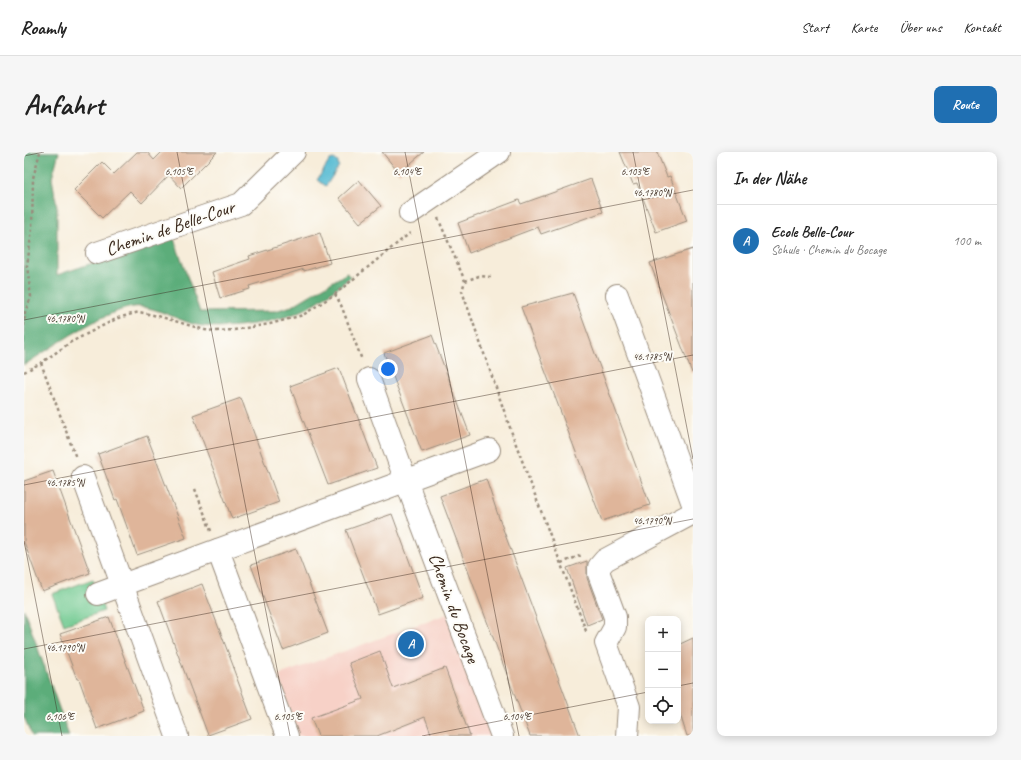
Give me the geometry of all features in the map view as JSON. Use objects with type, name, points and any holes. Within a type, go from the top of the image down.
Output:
[{"type":"street","name":"Chemin de Belle-Cour","points":[[97,253],[241,204],[294,152]]},
{"type":"street","points":[[411,222],[499,152]]},
{"type":"street","points":[[617,295],[693,504]]},
{"type":"street","name":"Chemin du Bocage","points":[[369,379],[500,732]]},
{"type":"street","points":[[98,594],[218,550],[410,490],[489,450]]},
{"type":"street","points":[[83,477],[166,702],[177,736]]},
{"type":"street","points":[[627,736],[629,707],[606,643],[615,627],[615,617],[599,574],[599,567],[605,560],[693,513]]},
{"type":"street","points":[[218,550],[287,736]]},
{"type":"path","points":[[24,326],[25,312],[31,297],[27,266],[32,229],[33,178],[40,152]]},
{"type":"path","points":[[436,214],[465,281],[462,291],[464,298],[514,439],[586,631],[606,643]]},
{"type":"path","points":[[24,372],[41,363],[71,342],[118,318],[139,312],[158,316],[204,330],[234,330],[270,324],[303,315],[335,294],[411,222]]},
{"type":"path","points":[[465,281],[479,276],[491,278]]},
{"type":"path","points":[[335,294],[341,305],[369,379]]},
{"type":"path","points":[[41,363],[83,477]]},
{"type":"path","points":[[195,489],[218,550]]},
{"type":"shaded area","points":[[447,614],[493,736],[298,736],[279,675]]},
{"type":"green space","points":[[24,152],[59,152],[52,178],[57,207],[57,275],[173,236],[200,312],[275,311],[292,306],[347,273],[351,277],[309,307],[285,317],[254,324],[209,327],[190,323],[148,308],[133,307],[120,310],[77,331],[24,365]]},
{"type":"green space","points":[[93,579],[104,611],[64,625],[52,594]]},
{"type":"green space","points":[[24,609],[69,736],[32,736],[24,717]]},
{"type":"water","points":[[334,159],[338,162],[339,166],[326,186],[317,180],[330,160]]},
{"type":"building","points":[[137,152],[147,152],[154,160],[162,152],[217,152],[181,188],[169,175],[142,203],[130,191],[102,218],[74,190],[102,162],[114,174]]},
{"type":"building","points":[[382,152],[424,152],[399,173]]},
{"type":"building","points":[[620,152],[657,152],[667,177],[670,176],[687,221],[656,232],[637,183],[633,184]]},
{"type":"building","points":[[591,179],[603,212],[541,234],[538,227],[469,253],[458,223],[519,200],[521,204]]},
{"type":"building","points":[[359,180],[381,206],[360,223],[339,198]]},
{"type":"building","points":[[320,233],[330,263],[304,271],[304,269],[249,286],[250,289],[220,298],[212,272],[250,259],[249,256]]},
{"type":"building","points":[[693,249],[693,373],[692,373],[650,263]]},
{"type":"building","points":[[573,293],[650,505],[602,521],[521,307]]},
{"type":"building","points":[[432,335],[470,435],[422,452],[384,353]]},
{"type":"building","points":[[339,368],[377,468],[328,485],[290,386]]},
{"type":"building","points":[[241,398],[279,502],[232,519],[193,415]]},
{"type":"building","points":[[147,436],[186,538],[137,555],[117,499],[115,500],[98,454]]},
{"type":"building","points":[[53,471],[90,573],[42,591],[24,542],[24,481]]},
{"type":"building","points":[[486,479],[500,521],[580,736],[530,736],[440,496]]},
{"type":"building","points":[[392,514],[423,598],[378,614],[346,530]]},
{"type":"building","points":[[296,549],[328,633],[283,650],[251,565]]},
{"type":"building","points":[[587,561],[587,578],[602,619],[587,625],[567,568]]},
{"type":"building","points":[[202,584],[252,719],[208,735],[158,601]]},
{"type":"building","points":[[109,617],[144,711],[97,729],[79,679],[77,679],[60,634]]},
{"type":"building","points":[[693,638],[693,736],[687,736],[681,717],[681,644]]},
{"type":"building","points":[[380,651],[393,688],[445,668],[470,736],[432,736],[425,717],[377,736],[318,736],[311,718],[363,699],[349,663]]},
{"type":"place","name":"Ecole Belle-Cour","points":[[411,644]]}]
